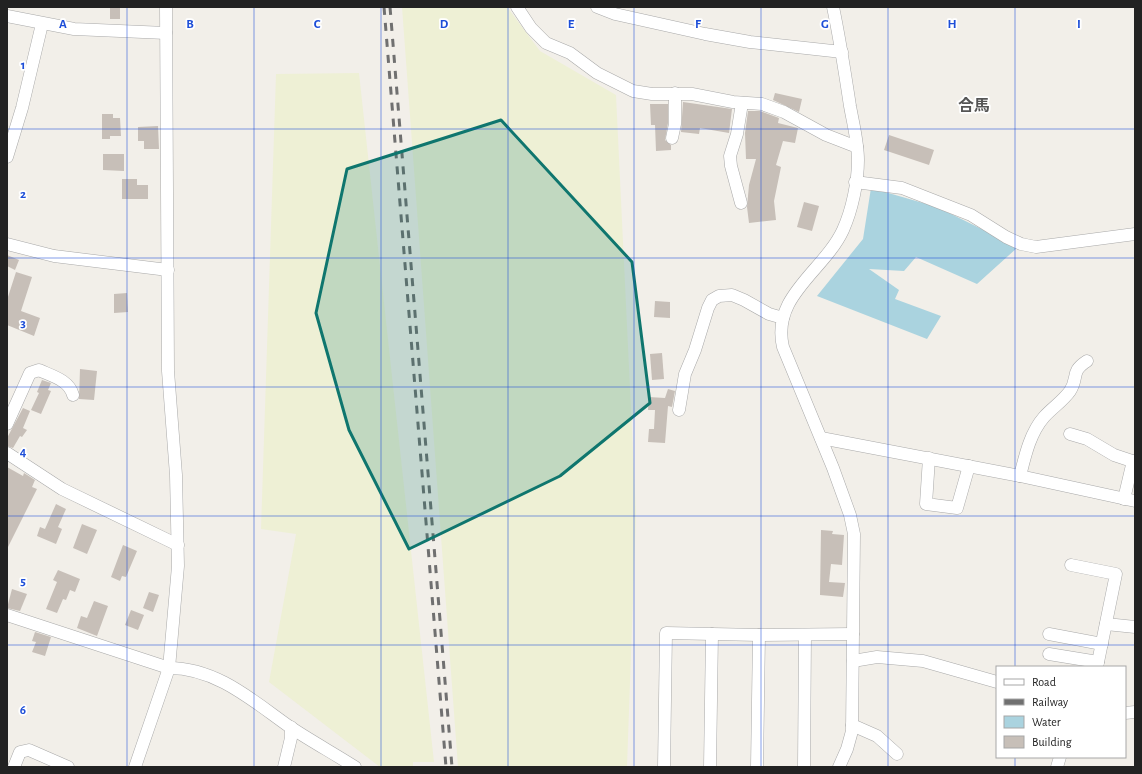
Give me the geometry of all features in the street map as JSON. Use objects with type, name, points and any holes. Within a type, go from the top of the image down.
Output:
[{"type":"street","points":[[135,767],[169,668],[178,566],[176,475],[168,371],[166,7]]},
{"type":"street","points":[[517,7],[531,28],[541,39],[570,53],[603,76],[637,92],[675,93],[742,103],[762,104],[777,109],[826,136],[857,147]]},
{"type":"street","points":[[597,7],[615,14],[705,34],[750,42],[842,52]]},
{"type":"street","points":[[833,7],[842,52],[857,147],[858,162],[855,182],[846,222],[840,236],[827,255],[790,299],[783,318],[781,337],[783,347],[821,438],[845,501],[854,534],[852,725],[847,749],[838,767]]},
{"type":"street","points":[[7,16],[74,30],[166,33]]},
{"type":"street","points":[[7,157],[22,108],[42,24]]},
{"type":"street","points":[[672,138],[675,124],[675,93]]},
{"type":"street","points":[[741,203],[731,166],[730,156],[738,128],[742,103]]},
{"type":"street","points":[[855,182],[902,188],[971,215],[1006,237],[1029,246],[1036,247],[1135,234]]},
{"type":"street","points":[[7,244],[60,256],[168,270]]},
{"type":"street","points":[[679,410],[684,374],[695,350],[708,308],[712,300],[719,296],[732,295],[768,314],[783,318]]},
{"type":"street","points":[[1020,476],[1031,439],[1037,426],[1048,412],[1067,396],[1073,386],[1076,371],[1087,361]]},
{"type":"street","points":[[7,424],[30,373],[38,370],[66,382],[71,387],[72,395]]},
{"type":"street","points":[[821,438],[1020,476],[1129,500],[1134,461],[1114,455],[1087,439],[1070,434]]},
{"type":"street","points":[[7,453],[62,489],[178,545]]},
{"type":"street","points":[[928,458],[926,504],[957,508],[969,466]]},
{"type":"street","points":[[1049,654],[1098,664],[1116,574],[1071,565]]},
{"type":"street","points":[[7,615],[169,668],[184,668],[212,676],[234,688],[291,727],[355,767]]},
{"type":"street","points":[[1106,624],[1135,627]]},
{"type":"street","points":[[664,767],[666,633],[759,635],[853,634]]},
{"type":"street","points":[[710,767],[712,634]]},
{"type":"street","points":[[1049,634],[1102,644]]},
{"type":"street","points":[[757,767],[759,635]]},
{"type":"street","points":[[804,767],[805,635]]},
{"type":"street","points":[[852,661],[884,658],[923,661],[996,682]]},
{"type":"street","points":[[852,725],[877,736],[897,754]]},
{"type":"street","points":[[284,767],[291,738],[291,727]]},
{"type":"street","points":[[14,767],[20,752],[29,750],[68,767]]},
{"type":"highlighted area","points":[[501,120],[632,262],[650,403],[560,476],[409,549],[349,430],[316,313],[347,169]]},
{"type":"green space","points":[[402,7],[507,7],[540,51],[616,95],[636,514],[627,767],[458,767]]},
{"type":"green space","points":[[359,73],[434,762],[413,762],[413,767],[380,767],[269,682],[296,534],[261,529],[276,74]]},
{"type":"water","points":[[871,188],[937,207],[1018,247],[977,284],[916,257],[904,271],[869,269],[899,290],[895,299],[941,316],[927,339],[817,296],[863,239]]},
{"type":"building","points":[[110,7],[120,7],[120,19],[110,19]]},
{"type":"building","points":[[775,93],[802,99],[799,112],[773,100]]},
{"type":"building","points":[[683,102],[732,109],[729,133],[700,128],[699,134],[681,132]]},
{"type":"building","points":[[650,104],[668,104],[668,123],[665,140],[671,145],[671,150],[656,151],[655,125],[651,125]]},
{"type":"building","points":[[748,111],[760,111],[779,118],[778,123],[798,128],[795,143],[783,141],[776,165],[781,167],[774,201],[776,220],[749,223],[747,207],[749,185],[756,159],[746,159],[745,133]]},
{"type":"building","points":[[102,114],[113,114],[113,118],[120,118],[121,136],[110,136],[110,139],[102,139]]},
{"type":"building","points":[[158,126],[159,149],[144,149],[144,141],[138,141],[138,127]]},
{"type":"building","points":[[889,135],[934,150],[929,165],[884,150]]},
{"type":"building","points":[[103,154],[124,154],[124,171],[103,170]]},
{"type":"building","points":[[122,179],[137,179],[137,185],[148,185],[148,199],[122,199]]},
{"type":"building","points":[[804,202],[819,206],[812,231],[797,227]]},
{"type":"building","points":[[7,255],[19,260],[15,270],[7,266]]},
{"type":"building","points":[[16,272],[32,277],[21,311],[40,318],[34,336],[7,325],[7,300]]},
{"type":"building","points":[[127,293],[128,312],[114,313],[114,294]]},
{"type":"building","points":[[655,301],[670,302],[670,318],[654,317]]},
{"type":"building","points":[[662,353],[664,379],[652,380],[650,354]]},
{"type":"building","points":[[80,369],[97,371],[94,400],[79,399]]},
{"type":"building","points":[[42,380],[51,383],[48,390],[51,391],[41,414],[31,410],[39,393],[37,392]]},
{"type":"building","points":[[668,389],[675,391],[672,407],[668,406],[665,443],[648,442],[649,429],[654,429],[655,410],[648,410],[649,397],[665,398]]},
{"type":"building","points":[[23,408],[30,411],[23,428],[27,430],[22,437],[20,436],[13,448],[7,446],[7,438]]},
{"type":"building","points":[[7,467],[23,476],[24,473],[35,480],[32,487],[37,489],[7,549]]},
{"type":"building","points":[[56,504],[66,509],[58,527],[62,529],[56,544],[37,536],[40,527],[45,529]]},
{"type":"building","points":[[82,524],[97,530],[87,554],[73,548]]},
{"type":"building","points":[[821,530],[833,531],[832,534],[844,535],[842,565],[831,564],[829,582],[845,583],[843,597],[820,595]]},
{"type":"building","points":[[123,545],[137,551],[126,577],[122,576],[120,581],[111,577]]},
{"type":"building","points":[[58,570],[80,579],[75,592],[70,590],[66,600],[63,599],[57,613],[46,609],[57,582],[53,580]]},
{"type":"building","points":[[12,589],[27,594],[20,611],[7,608]]},
{"type":"building","points":[[149,592],[159,595],[153,612],[143,608]]},
{"type":"building","points":[[94,601],[108,606],[97,636],[77,628],[81,616],[87,618]]},
{"type":"building","points":[[131,610],[144,615],[138,630],[125,625]]},
{"type":"building","points":[[35,632],[51,637],[45,656],[32,652],[36,642],[32,641]]},
{"type":"railway","points":[[384,7],[446,767]]},
{"type":"railway","points":[[390,7],[452,767]]},
{"type":"district","name":"合馬","points":[[974,105]]}]
